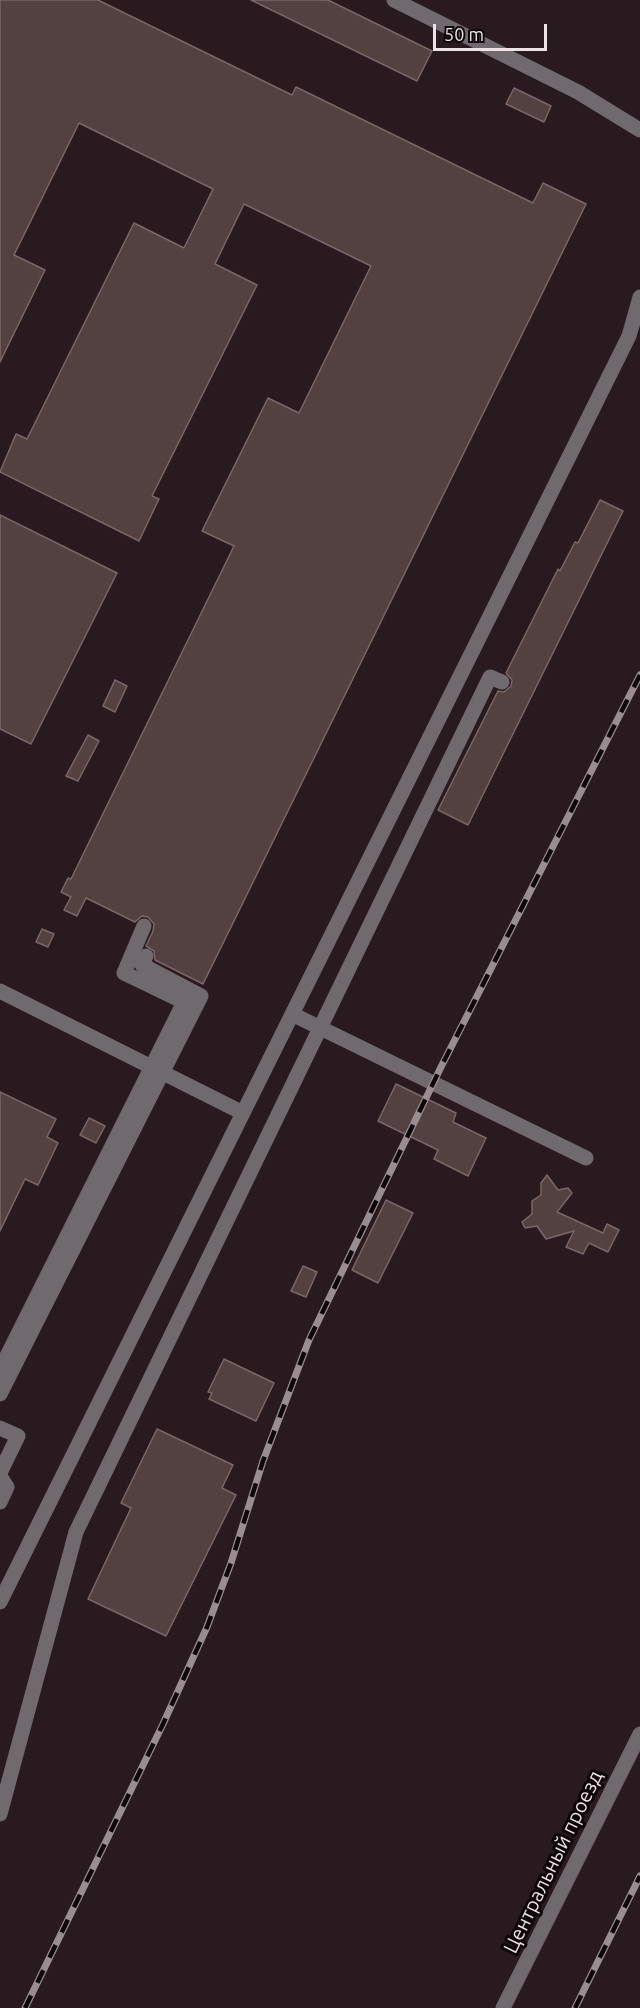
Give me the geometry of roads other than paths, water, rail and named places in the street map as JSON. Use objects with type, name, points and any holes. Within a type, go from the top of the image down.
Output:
[{"type":"street","points":[[394,0],[419,6],[569,88],[640,130]]},
{"type":"street","points":[[0,1602],[629,336],[640,297]]},
{"type":"street","points":[[0,1814],[75,1532],[455,764],[490,677],[502,682]]},
{"type":"street","points":[[0,1370],[184,1002],[124,973],[144,926]]},
{"type":"street","points":[[0,1394],[201,996],[142,965],[146,956]]},
{"type":"street","points":[[0,991],[243,1113]]},
{"type":"street","points":[[292,1014],[586,1158]]},
{"type":"street","points":[[0,1428],[18,1436],[0,1475],[7,1487],[0,1502]]},
{"type":"street","name":"Центральный проезд","points":[[503,2008],[640,1734]]},
{"type":"railway","points":[[25,2008],[163,1724],[207,1627],[231,1563],[263,1461],[309,1340],[441,1067],[640,675]]},
{"type":"railway","points":[[575,2008],[640,1876]]}]
